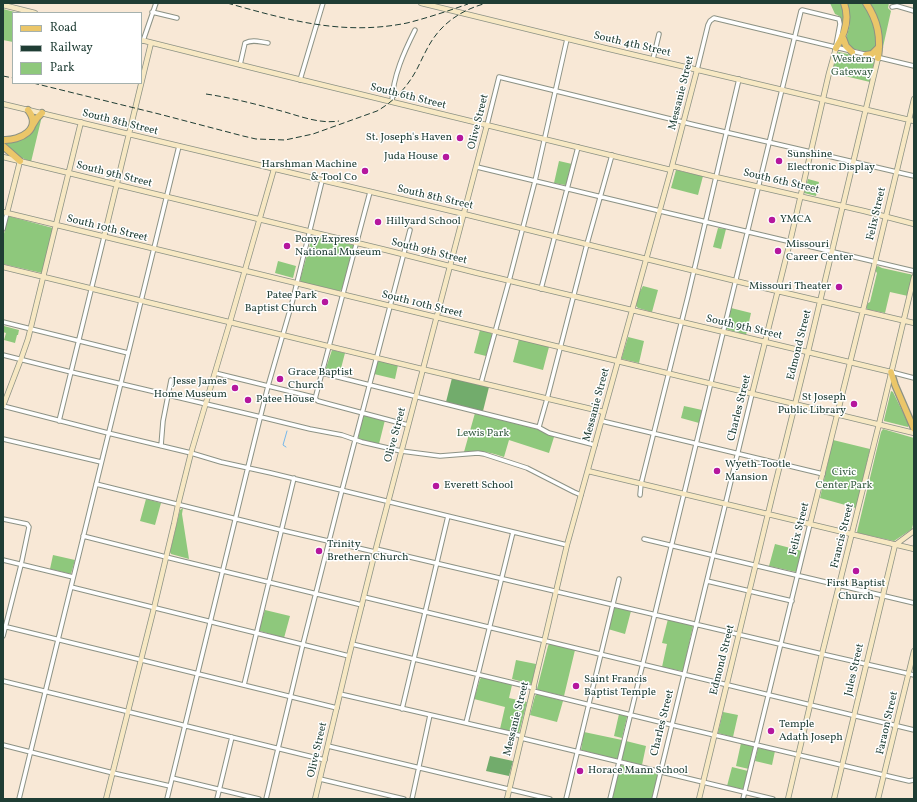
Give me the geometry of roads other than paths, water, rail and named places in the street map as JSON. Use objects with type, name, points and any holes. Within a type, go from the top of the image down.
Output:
[{"type":"highway","points":[[836,48],[843,38],[847,22],[847,13],[844,3]]},
{"type":"highway","points":[[866,3],[879,32],[878,58]]},
{"type":"highway","points":[[843,38],[846,46],[852,52]]},
{"type":"highway","points":[[866,55],[872,54],[879,47]]},
{"type":"highway","points":[[28,110],[32,117],[31,128]]},
{"type":"highway","points":[[3,140],[14,140],[22,137],[29,132],[37,118],[42,113]]},
{"type":"highway","points":[[3,146],[20,161]]},
{"type":"main road","name":"South 4th Street","points":[[421,3],[912,120]]},
{"type":"main road","points":[[3,5],[31,12]]},
{"type":"main road","name":"South 6th Street","points":[[142,40],[544,139],[758,186],[914,224]]},
{"type":"main road","points":[[142,80],[151,42]]},
{"type":"main road","name":"Charles Street","points":[[752,394],[836,48]]},
{"type":"main road","name":"Edmond Street","points":[[699,799],[878,58]]},
{"type":"main road","name":"Messanie Street","points":[[507,799],[567,546],[672,168],[697,70]]},
{"type":"main road","points":[[104,237],[141,84]]},
{"type":"main road","name":"Felix Street","points":[[810,524],[896,172],[912,120],[914,99]]},
{"type":"main road","name":"South 8th Street","points":[[3,104],[914,323]]},
{"type":"main road","points":[[3,406],[22,360],[81,122]]},
{"type":"main road","name":"Olive Street","points":[[315,799],[375,550],[487,125]]},
{"type":"main road","name":"South 9th Street","points":[[3,157],[541,289],[891,372]]},
{"type":"main road","points":[[5,213],[20,161]]},
{"type":"main road","points":[[106,799],[142,660],[191,453],[274,169]]},
{"type":"main road","name":"South 10th Street","points":[[5,213],[914,433]]},
{"type":"main road","points":[[3,267],[604,412]]},
{"type":"main road","name":"Francis Street","points":[[788,799],[914,277]]},
{"type":"main road","points":[[891,372],[894,385],[914,429]]},
{"type":"main road","points":[[588,471],[914,549]]},
{"type":"main road","points":[[895,545],[914,531]]},
{"type":"main road","name":"Jules Street","points":[[834,799],[895,545]]},
{"type":"main road","name":"Faraon Street","points":[[878,799],[914,650]]},
{"type":"street","points":[[142,40],[156,3]]},
{"type":"street","points":[[300,80],[323,3]]},
{"type":"street","points":[[892,7],[897,6],[914,11]]},
{"type":"street","name":"Charles Street","points":[[794,38],[802,10],[837,18],[840,20],[840,24],[836,48]]},
{"type":"street","points":[[152,12],[177,18]]},
{"type":"street","name":"Messanie Street","points":[[697,70],[708,25],[712,19],[794,38]]},
{"type":"street","points":[[392,101],[392,90],[405,51],[415,30]]},
{"type":"street","points":[[653,59],[659,34]]},
{"type":"street","points":[[610,799],[794,38],[914,66]]},
{"type":"street","points":[[481,383],[534,181],[567,39]]},
{"type":"street","points":[[240,65],[245,42],[256,40],[268,43]]},
{"type":"street","name":"Olive Street","points":[[487,125],[499,77],[555,90]]},
{"type":"street","points":[[640,495],[641,484],[694,271],[739,79]]},
{"type":"street","points":[[555,90],[914,176]]},
{"type":"street","points":[[19,799],[178,146]]},
{"type":"street","points":[[541,289],[578,147]]},
{"type":"street","points":[[539,427],[612,155]]},
{"type":"street","points":[[476,167],[914,271]]},
{"type":"street","points":[[167,799],[268,386],[283,335],[322,181]]},
{"type":"street","points":[[316,399],[370,192]]},
{"type":"street","points":[[3,229],[5,213]]},
{"type":"street","points":[[266,799],[303,644],[410,230]]},
{"type":"street","points":[[60,421],[104,237]]},
{"type":"street","points":[[3,322],[128,353]]},
{"type":"street","points":[[3,355],[305,428],[342,435],[362,442],[402,451],[440,456],[484,454],[527,468],[581,495]]},
{"type":"street","points":[[891,372],[914,378]]},
{"type":"street","points":[[215,373],[268,386],[408,425]]},
{"type":"street","points":[[322,373],[539,427],[549,432],[595,445]]},
{"type":"street","points":[[161,446],[163,421],[171,380]]},
{"type":"street","name":"Charles Street","points":[[654,799],[752,394]]},
{"type":"street","points":[[3,406],[191,453],[221,462],[294,478],[567,546]]},
{"type":"street","points":[[602,420],[823,474]]},
{"type":"street","points":[[3,438],[101,462]]},
{"type":"street","points":[[244,685],[294,478]]},
{"type":"street","points":[[96,484],[329,542],[437,563],[914,675]]},
{"type":"street","points":[[402,709],[448,516]]},
{"type":"street","points":[[3,519],[27,524],[29,528],[3,636]]},
{"type":"street","name":"Felix Street","points":[[743,799],[810,524]]},
{"type":"street","points":[[466,723],[513,532]]},
{"type":"street","points":[[83,536],[362,605]]},
{"type":"street","points":[[644,539],[914,603]]},
{"type":"street","points":[[3,560],[73,577]]},
{"type":"street","points":[[566,799],[619,579]]},
{"type":"street","points":[[707,581],[792,601]]},
{"type":"street","points":[[71,587],[349,656]]},
{"type":"street","points":[[364,596],[914,730]]},
{"type":"street","points":[[4,627],[337,708]]},
{"type":"street","points":[[352,644],[478,674],[630,715],[842,766],[909,781],[914,780]]},
{"type":"street","points":[[3,681],[325,760]]},
{"type":"street","points":[[340,694],[466,723],[577,752],[773,799]]},
{"type":"street","points":[[412,799],[430,715]]},
{"type":"street","points":[[217,799],[232,738]]},
{"type":"street","points":[[3,745],[170,786]]},
{"type":"street","points":[[328,746],[550,799]]},
{"type":"street","points":[[172,778],[259,799]]},
{"type":"street","points":[[320,779],[404,799]]},
{"type":"waterway","points":[[286,447],[283,445],[287,431]]},
{"type":"railway","points":[[227,3],[294,20],[338,27],[360,28],[383,27],[407,23],[468,4]]},
{"type":"railway","points":[[37,84],[256,139],[285,140],[313,134],[377,111],[384,107],[406,86],[431,42],[442,28],[463,12],[487,3]]},
{"type":"railway","points":[[3,76],[12,78]]},
{"type":"railway","points":[[206,94],[275,109],[312,120],[325,122],[339,121]]},
{"type":"place","name":"St. Joseph's Haven","points":[[460,138]]},
{"type":"place","name":"Juda House","points":[[446,157]]},
{"type":"place","name":"Sunshine Electronic Display","points":[[779,161]]},
{"type":"place","name":"Harshman Machine & Tool Co","points":[[365,171]]},
{"type":"place","name":"YMCA","points":[[772,220]]},
{"type":"place","name":"Hillyard School","points":[[378,222]]},
{"type":"place","name":"Pony Express National Museum","points":[[287,246]]},
{"type":"place","name":"Missouri Career Center","points":[[778,251]]},
{"type":"place","name":"Missouri Theater","points":[[839,287]]},
{"type":"place","name":"Patee Park Baptist Church","points":[[325,302]]},
{"type":"place","name":"Grace Baptist Church","points":[[280,379]]},
{"type":"place","name":"Jesse James Home Museum","points":[[235,388]]},
{"type":"place","name":"Patee House","points":[[248,400]]},
{"type":"place","name":"St Joseph Public Library","points":[[854,404]]},
{"type":"place","name":"Wyeth-Tootle Mansion","points":[[717,471]]},
{"type":"place","name":"Everett School","points":[[436,486]]},
{"type":"place","name":"Trinity Brethern Church","points":[[319,551]]},
{"type":"place","name":"First Baptist Church","points":[[856,571]]},
{"type":"place","name":"Saint Francis Baptist Temple","points":[[576,686]]},
{"type":"place","name":"Temple Adath Joseph","points":[[771,731]]},
{"type":"place","name":"Horace Mann School","points":[[580,771]]},
{"type":"park label","name":"Western Gateway","points":[[852,66]]},
{"type":"park label","name":"Lewis Park","points":[[483,434]]},
{"type":"park label","name":"Civic Center Park","points":[[844,479]]}]
